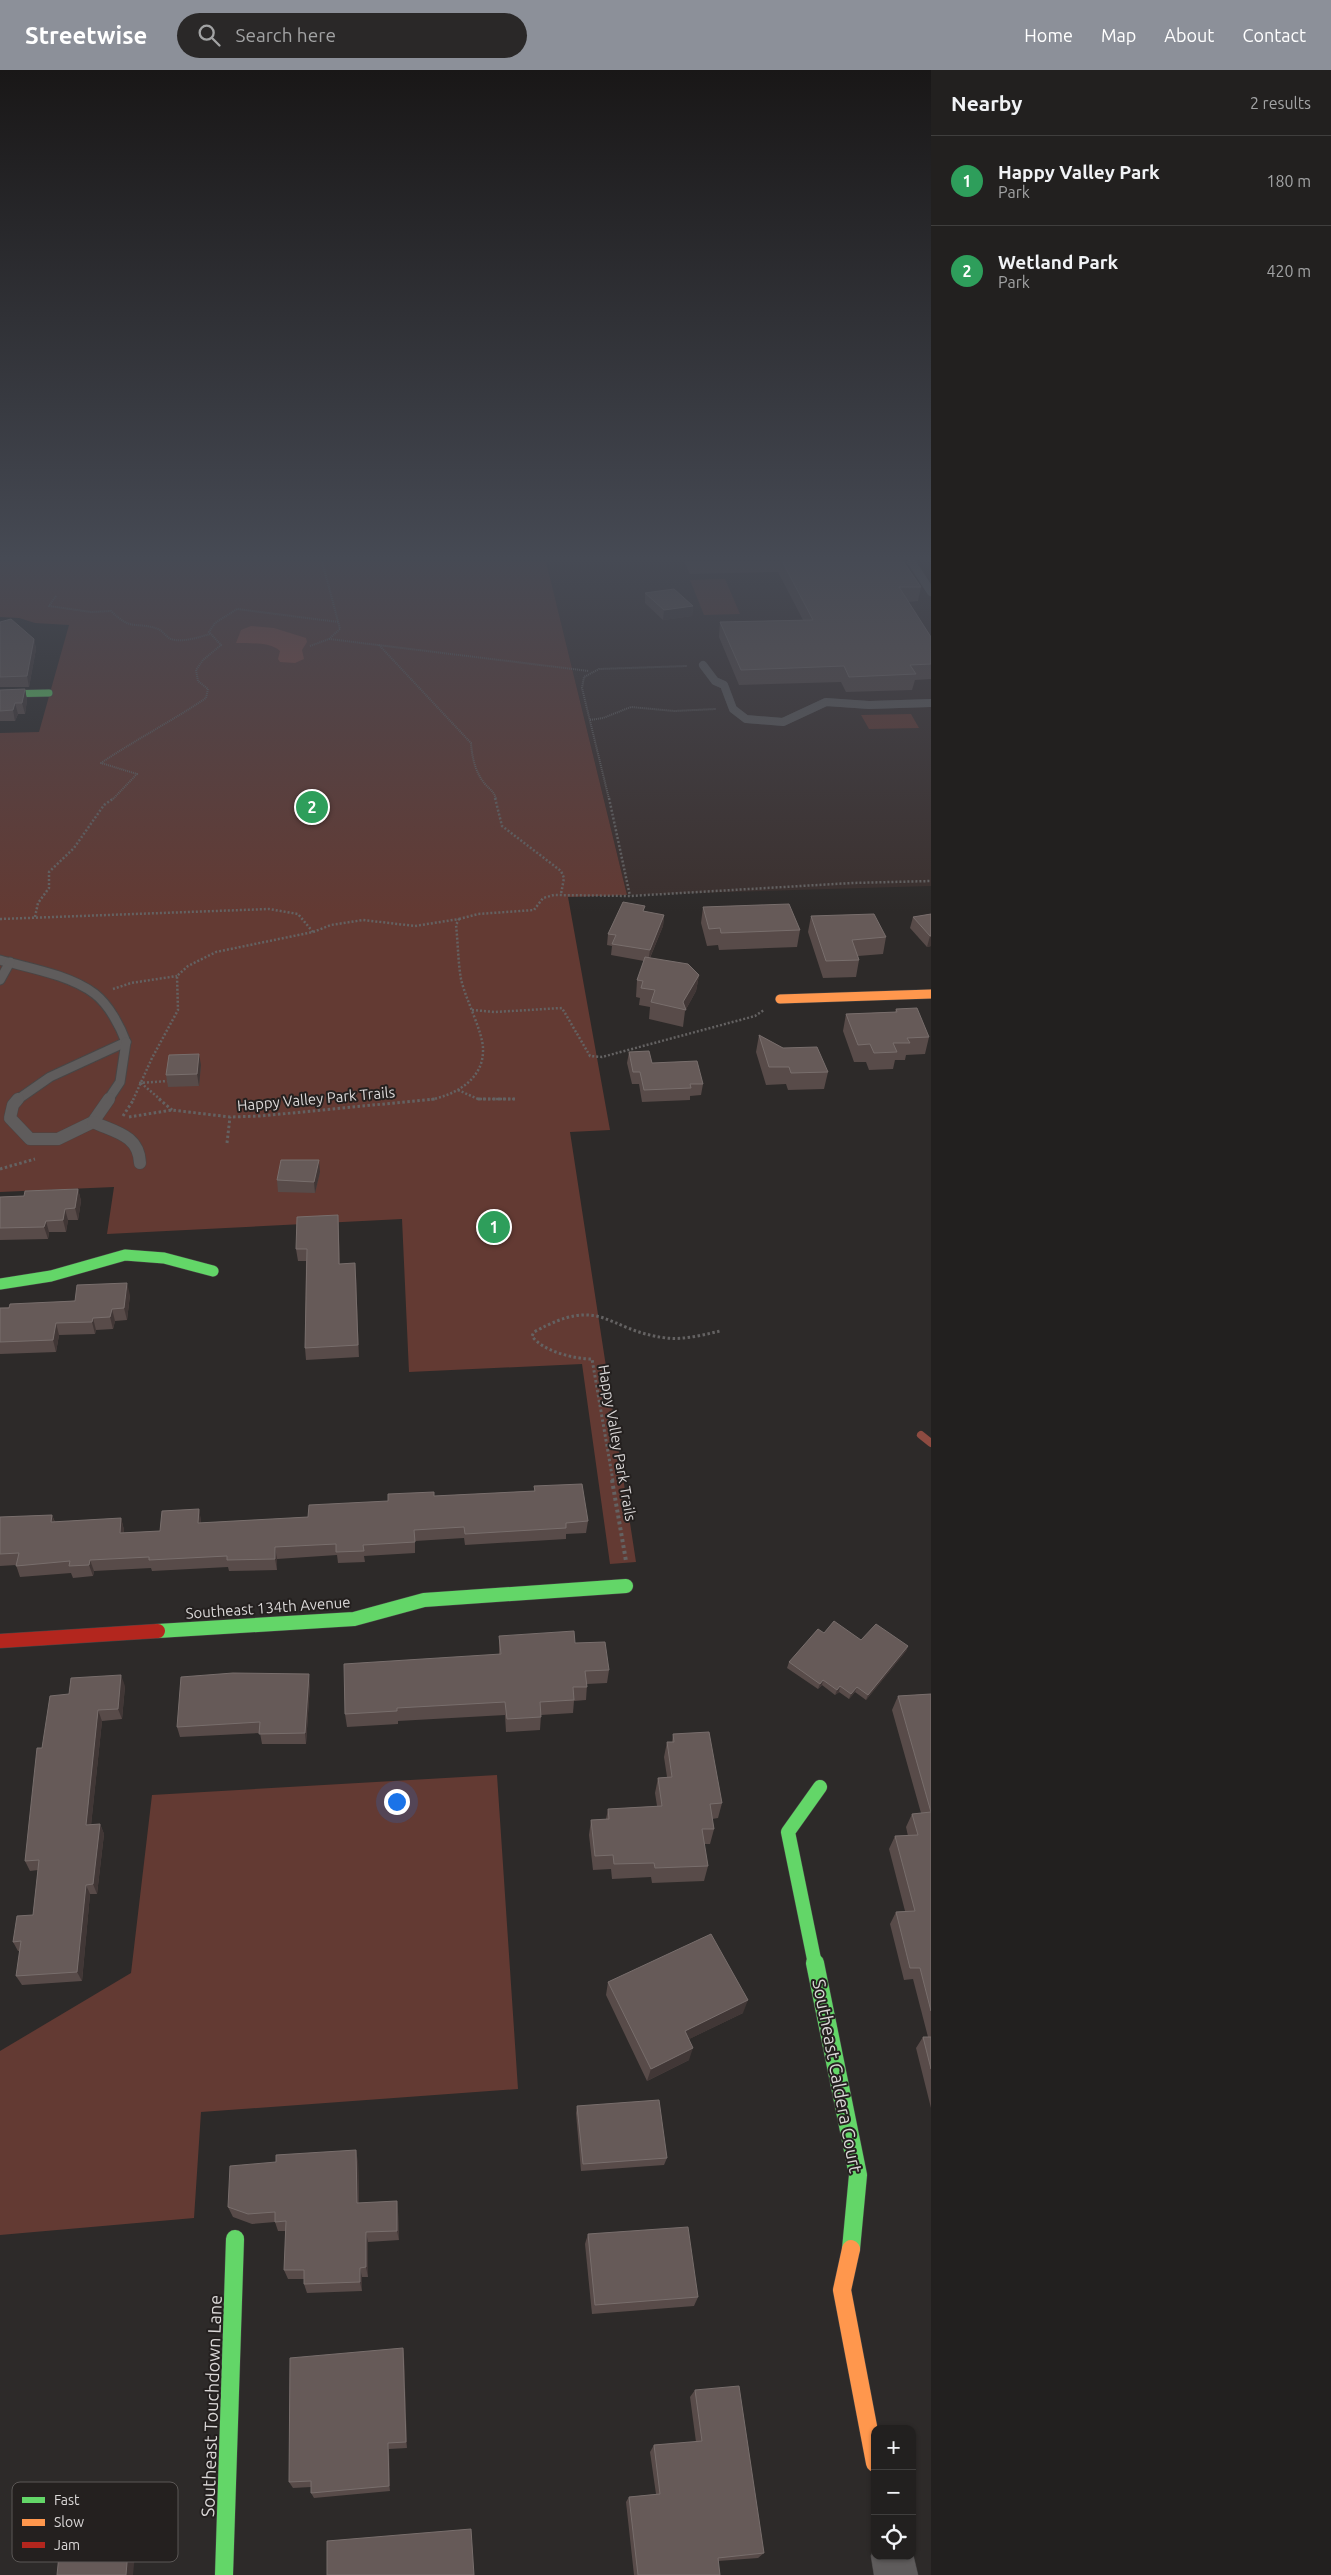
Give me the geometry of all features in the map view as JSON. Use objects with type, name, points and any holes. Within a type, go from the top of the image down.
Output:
[{"type":"street","points":[[0,694],[49,693]]},
{"type":"street","points":[[780,999],[931,994]]},
{"type":"street","points":[[0,1284],[28,1281],[68,1272],[108,1258],[133,1255],[162,1256],[213,1271]]},
{"type":"street","name":"Southeast 134th Avenue","points":[[0,1641],[354,1618],[424,1600],[626,1586]]},
{"type":"street","name":"Southeast Caldera Court","points":[[820,1787],[788,1832],[858,2175],[854,2238],[842,2290],[871,2442]]},
{"type":"street","name":"Southeast Touchdown Lane","points":[[224,2575],[235,2239]]},
{"type":"street","points":[[894,2560],[896,2575]]},
{"type":"lane","points":[[713,678],[715,681],[724,684],[733,709],[746,719],[783,722],[826,702],[869,705],[931,703]]},
{"type":"lane","points":[[0,980],[5,961],[61,977],[95,994],[120,1026],[126,1042],[120,1082],[93,1122],[58,1139],[30,1139],[10,1118],[13,1104],[27,1092],[68,1066],[126,1042]]},
{"type":"lane","points":[[93,1122],[133,1138],[140,1148],[140,1163]]},
{"type":"path","points":[[35,917],[38,903],[49,888],[49,872],[74,848],[104,805],[113,800],[136,774],[102,763],[141,736],[174,720],[206,698],[208,689],[198,681],[197,678]]},
{"type":"path","points":[[410,678],[471,743],[472,759],[484,783],[494,792],[502,826],[561,871],[564,878],[561,894]]},
{"type":"path","points":[[582,678],[582,688],[630,896]]},
{"type":"path","points":[[590,720],[603,718],[632,707],[674,711],[733,709]]},
{"type":"path","points":[[95,994],[131,983],[177,976],[188,966],[216,952],[313,932],[332,925],[363,920],[414,926],[478,914],[534,910],[543,898],[561,894],[590,896],[619,893],[630,896],[852,883],[931,881]]},
{"type":"path","points":[[0,918],[223,909],[270,910],[298,914],[313,932]]},
{"type":"path","name":"Happy Valley Park Trails","points":[[177,976],[177,987],[181,994],[177,1011],[129,1109],[121,1118],[172,1110],[230,1117],[261,1116],[432,1100],[458,1090],[476,1076],[483,1049],[461,979],[456,925],[459,919]]},
{"type":"path","points":[[472,1010],[496,1012],[562,1008],[590,1056],[602,1057],[755,1016]]},
{"type":"path","points":[[141,1083],[168,1081]]},
{"type":"path","points":[[141,1083],[172,1110]]},
{"type":"path","points":[[458,1090],[478,1099],[515,1099]]},
{"type":"path","points":[[227,1143],[230,1117]]},
{"type":"path","name":"Happy Valley Park Trails","points":[[626,1586],[626,1557],[592,1360],[566,1358],[554,1352],[549,1346],[536,1342],[532,1336],[534,1332],[559,1319],[584,1314],[592,1314],[667,1338],[699,1336],[720,1330]]},
{"type":"shaded area","points":[[54,678],[574,678],[627,895],[568,897],[610,1130],[570,1132],[636,1562],[610,1564],[582,1364],[409,1372],[402,1219],[107,1234],[114,1187],[0,1192],[0,733],[39,732]]},
{"type":"shaded area","points":[[574,678],[931,678],[931,886],[627,895]]},
{"type":"shaded area","points":[[911,714],[919,728],[869,729],[861,715]]},
{"type":"shaded area","points":[[497,1775],[518,2089],[201,2112],[194,2218],[0,2235],[0,2051],[131,1973],[152,1795]]},
{"type":"building","points":[[25,689],[22,703],[15,703],[13,710],[0,711],[0,690]]},
{"type":"building","points":[[623,902],[645,906],[643,911],[664,915],[650,950],[612,944],[616,935],[608,934]]},
{"type":"building","points":[[789,904],[800,930],[721,933],[720,928],[709,929],[703,907]]},
{"type":"building","points":[[874,914],[886,937],[852,940],[859,960],[826,961],[811,916]]},
{"type":"building","points":[[931,914],[931,936],[930,936],[913,917]]},
{"type":"building","points":[[645,957],[688,964],[699,975],[683,1002],[686,1010],[651,1002],[655,990],[641,988],[643,981],[637,980]]},
{"type":"building","points":[[917,1008],[929,1037],[907,1038],[910,1043],[893,1043],[897,1052],[874,1053],[870,1044],[858,1045],[846,1014],[897,1012],[896,1009]]},
{"type":"building","points":[[759,1035],[783,1048],[817,1047],[828,1072],[791,1073],[789,1067],[769,1067]]},
{"type":"building","points":[[649,1051],[652,1063],[697,1061],[703,1084],[690,1084],[691,1088],[644,1090],[640,1072],[633,1072],[629,1052]]},
{"type":"building","points":[[199,1054],[197,1074],[166,1075],[169,1055]]},
{"type":"building","points":[[281,1160],[319,1160],[314,1182],[277,1180]]},
{"type":"building","points":[[78,1189],[75,1208],[65,1209],[63,1220],[46,1221],[44,1227],[0,1228],[0,1197],[24,1196],[25,1191]]},
{"type":"building","points":[[338,1215],[339,1264],[355,1263],[358,1345],[305,1348],[307,1249],[296,1249],[297,1217]]},
{"type":"building","points":[[127,1283],[124,1308],[112,1309],[110,1317],[93,1318],[92,1322],[56,1323],[53,1340],[0,1342],[0,1308],[9,1308],[10,1304],[75,1301],[77,1285]]},
{"type":"building","points":[[582,1484],[588,1521],[566,1523],[566,1528],[465,1534],[464,1527],[414,1530],[415,1542],[363,1545],[364,1551],[336,1552],[336,1544],[275,1547],[275,1559],[227,1560],[227,1556],[149,1560],[149,1557],[90,1560],[89,1565],[69,1566],[70,1561],[16,1566],[19,1553],[0,1554],[0,1517],[52,1515],[51,1522],[121,1518],[120,1533],[160,1531],[162,1511],[199,1509],[198,1523],[308,1517],[309,1505],[388,1501],[388,1494],[434,1492],[434,1496],[535,1491],[534,1486]]},
{"type":"building","points":[[834,1621],[861,1640],[876,1624],[908,1646],[868,1695],[857,1687],[851,1694],[840,1686],[837,1690],[823,1680],[820,1684],[789,1662],[818,1629],[824,1633]]},
{"type":"building","points":[[574,1631],[575,1643],[605,1642],[609,1670],[585,1671],[587,1687],[573,1687],[574,1700],[540,1702],[541,1717],[507,1719],[505,1702],[397,1708],[397,1711],[345,1714],[344,1664],[501,1654],[499,1636]]},
{"type":"building","points":[[233,1673],[309,1674],[305,1733],[259,1734],[260,1722],[177,1727],[181,1677]]},
{"type":"building","points":[[121,1675],[118,1709],[98,1710],[86,1825],[100,1824],[93,1884],[86,1885],[77,1972],[16,1976],[21,1941],[13,1942],[17,1916],[33,1915],[39,1860],[25,1861],[37,1748],[42,1748],[50,1696],[69,1694],[71,1678]]},
{"type":"building","points":[[931,1694],[931,1812],[898,1696]]},
{"type":"building","points":[[709,1732],[722,1803],[710,1804],[714,1829],[702,1829],[708,1866],[655,1868],[654,1863],[614,1864],[613,1855],[595,1856],[591,1820],[609,1819],[608,1809],[662,1806],[658,1778],[672,1777],[667,1742],[674,1742],[673,1734]]},
{"type":"building","points":[[931,1812],[931,2011],[920,1968],[910,1968],[896,1912],[915,1911],[895,1836],[918,1835],[912,1814]]},
{"type":"building","points":[[711,1934],[748,2000],[685,2031],[693,2048],[651,2069],[608,1982]]},
{"type":"building","points":[[923,2037],[931,2037],[931,2069]]},
{"type":"building","points":[[659,2100],[667,2158],[583,2164],[577,2106]]},
{"type":"building","points":[[356,2150],[357,2203],[397,2201],[397,2231],[366,2232],[366,2267],[360,2268],[360,2282],[304,2284],[304,2270],[284,2270],[286,2221],[275,2222],[275,2212],[248,2214],[228,2207],[230,2166],[276,2162],[276,2155]]},
{"type":"building","points":[[688,2227],[698,2297],[595,2305],[588,2234]]},
{"type":"building","points":[[403,2348],[406,2442],[388,2443],[389,2486],[311,2493],[311,2481],[289,2482],[290,2358]]},
{"type":"building","points":[[739,2386],[764,2553],[718,2558],[720,2575],[638,2575],[629,2497],[660,2494],[654,2445],[702,2441],[695,2390]]},
{"type":"building","points":[[471,2529],[474,2575],[327,2575],[327,2541]]},
{"type":"building","points":[[58,2562],[127,2562],[126,2575],[57,2575]]},
{"type":"waterway","points":[[921,1435],[931,1443]]},
{"type":"traffic: fast","points":[[0,694],[49,693]]},
{"type":"traffic: fast","points":[[0,1284],[51,1276],[125,1255],[164,1258],[213,1271]]},
{"type":"traffic: fast","points":[[158,1631],[354,1619],[424,1600],[626,1586]]},
{"type":"traffic: fast","points":[[820,1787],[788,1832],[858,2175],[851,2249]]},
{"type":"traffic: fast","points":[[224,2575],[235,2239]]},
{"type":"traffic: slow","points":[[780,999],[931,994]]},
{"type":"traffic: slow","points":[[851,2249],[842,2290],[871,2442]]},
{"type":"traffic: jam","points":[[0,1641],[158,1631]]},
{"type":"place","name":"Wetland Park","points":[[312,807]]},
{"type":"place","name":"Happy Valley Park","points":[[494,1227]]}]
